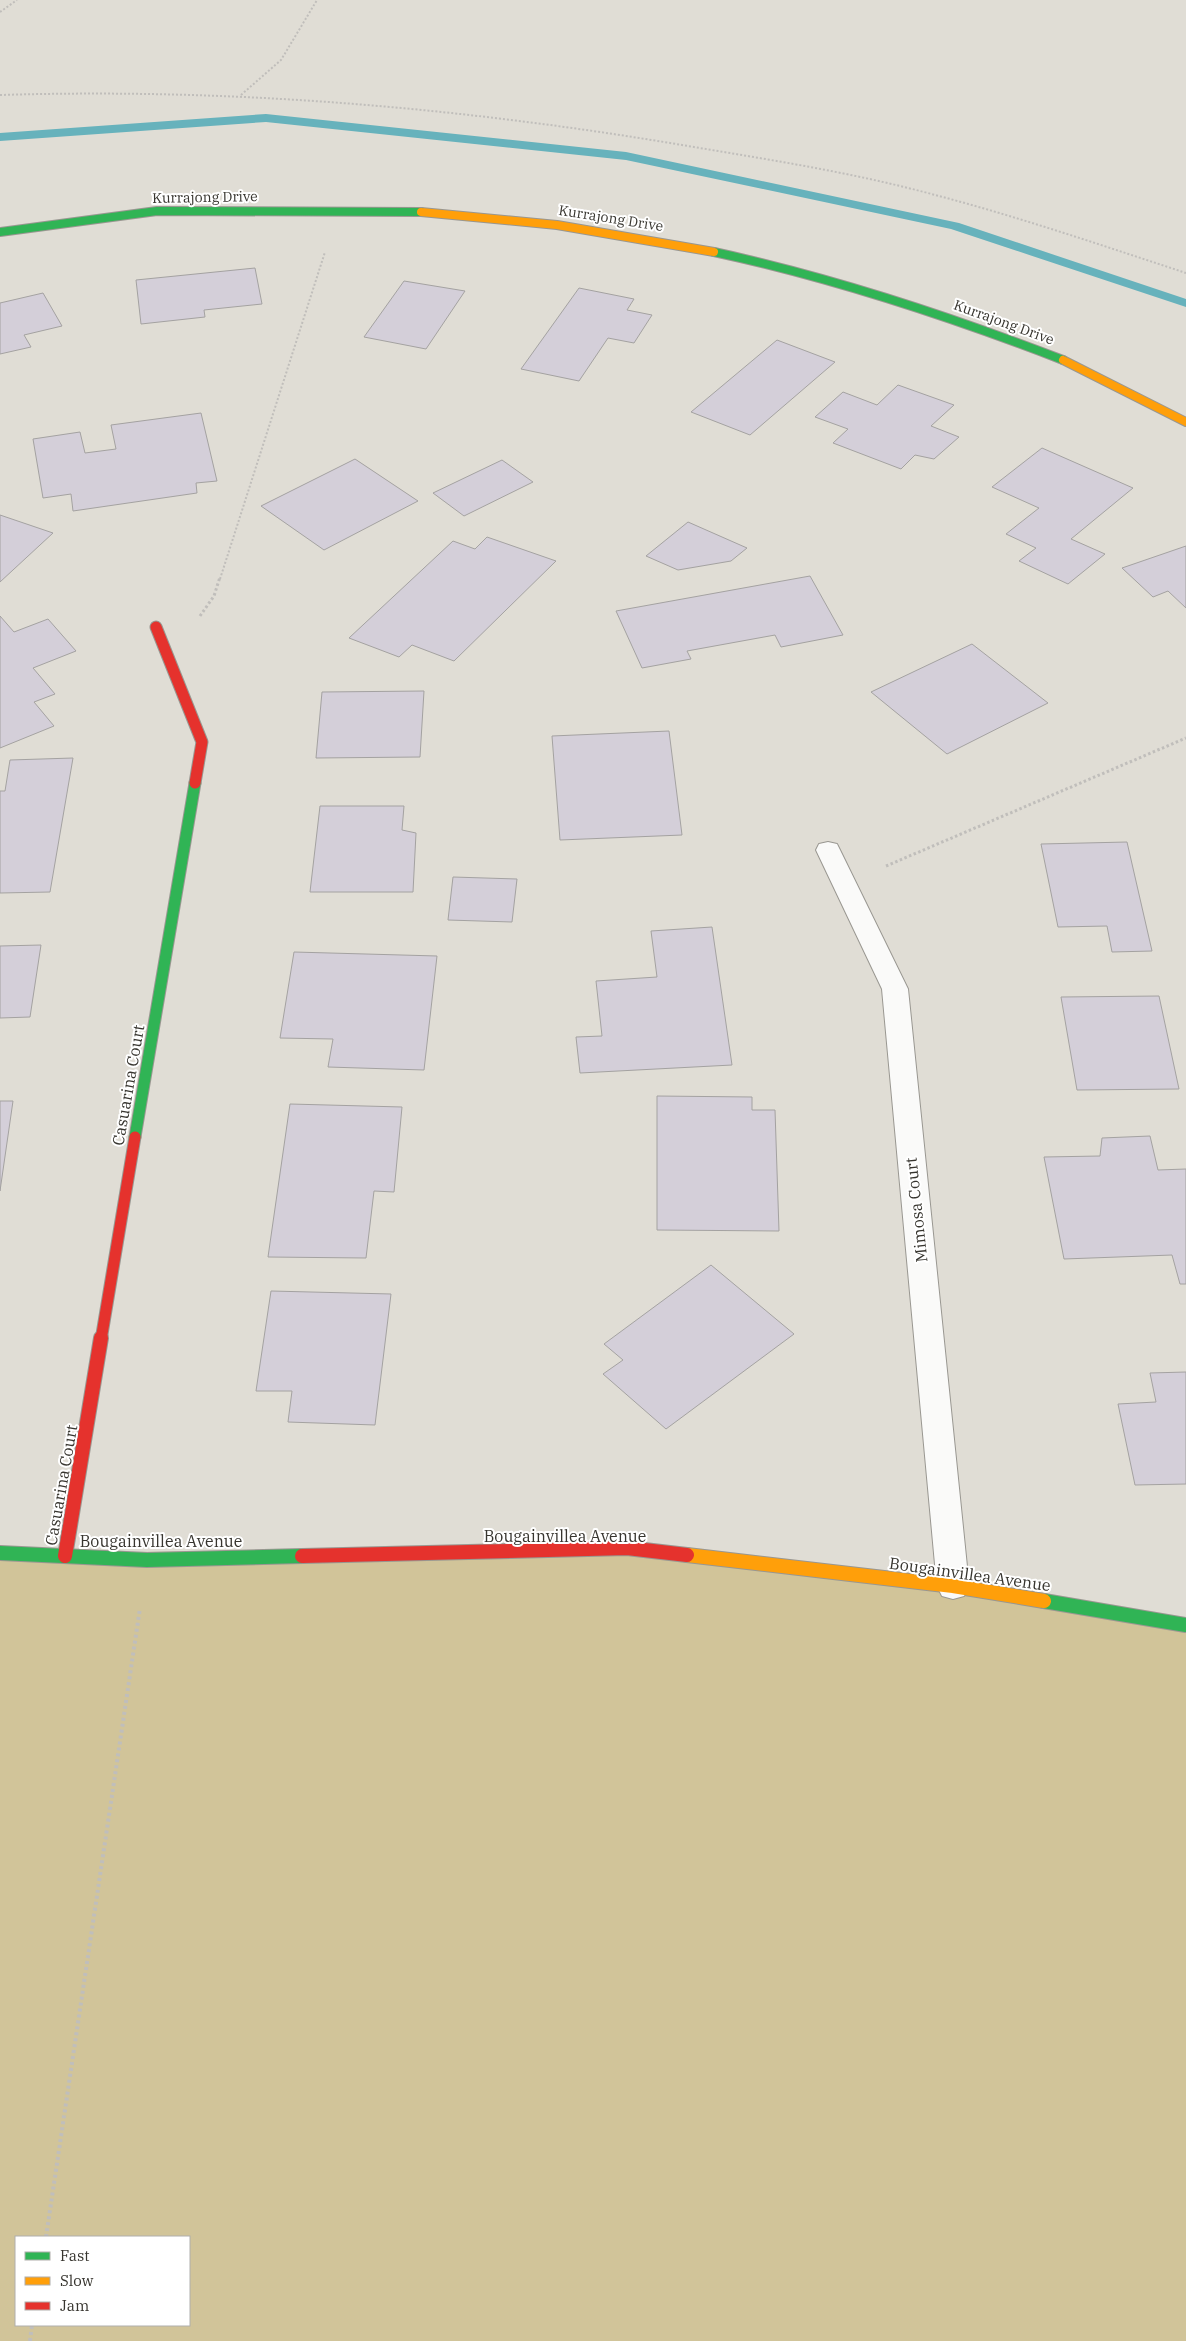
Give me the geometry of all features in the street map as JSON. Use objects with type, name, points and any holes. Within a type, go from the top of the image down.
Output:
[{"type":"street","name":"Kurrajong Drive","points":[[0,232],[157,212],[431,212],[557,225],[665,242],[758,261],[986,329],[1076,365],[1186,422]]},
{"type":"street","name":"Casuarina Court","points":[[65,1556],[202,742],[156,627]]},
{"type":"street","name":"Mimosa Court","points":[[828,850],[895,989],[953,1586]]},
{"type":"street","name":"Bougainvillea Avenue","points":[[0,1553],[147,1560],[627,1548],[953,1586],[1186,1625]]},
{"type":"path","points":[[0,12],[16,0]]},
{"type":"path","points":[[241,95],[281,60],[317,0]]},
{"type":"path","points":[[0,95],[63,92],[241,95],[414,107],[556,124],[758,158],[880,181],[1003,214],[1186,273]]},
{"type":"path","points":[[170,660],[214,596],[338,211]]},
{"type":"path","points":[[844,884],[1186,738]]},
{"type":"path","points":[[46,2236],[147,1560]]},
{"type":"path","points":[[30,2341],[32,2326]]},
{"type":"shaded area","points":[[627,1548],[1186,1625],[1186,2341],[0,2341],[0,1553]]},
{"type":"building","points":[[255,268],[262,304],[204,310],[205,317],[141,324],[136,280]]},
{"type":"building","points":[[404,281],[465,291],[426,349],[364,337]]},
{"type":"building","points":[[579,288],[634,299],[627,310],[652,315],[634,343],[608,338],[579,381],[521,369]]},
{"type":"building","points":[[43,293],[62,326],[24,335],[31,347],[0,354],[0,303]]},
{"type":"building","points":[[777,340],[835,362],[750,435],[691,412]]},
{"type":"building","points":[[898,385],[954,405],[931,426],[959,437],[934,459],[915,455],[901,469],[833,443],[848,429],[815,417],[843,392],[877,405]]},
{"type":"building","points":[[201,413],[217,481],[196,483],[197,493],[73,511],[71,494],[43,498],[33,439],[80,432],[85,453],[116,449],[111,425]]},
{"type":"building","points":[[1042,448],[1133,488],[1071,539],[1105,554],[1068,584],[1019,561],[1036,548],[1006,534],[1039,508],[992,487]]},
{"type":"building","points":[[355,459],[418,501],[324,550],[261,506]]},
{"type":"building","points":[[502,460],[533,482],[464,516],[433,493]]},
{"type":"building","points":[[0,515],[53,533],[0,582]]},
{"type":"building","points":[[688,522],[747,548],[731,561],[678,570],[646,556]]},
{"type":"building","points":[[487,537],[556,561],[454,661],[412,645],[399,657],[349,638],[453,541],[475,549]]},
{"type":"building","points":[[1186,546],[1186,608],[1168,591],[1153,597],[1122,568]]},
{"type":"building","points":[[810,576],[843,635],[781,647],[775,635],[687,651],[691,659],[642,668],[616,611]]},
{"type":"building","points":[[0,616],[14,632],[48,619],[76,651],[33,668],[55,694],[34,702],[54,726],[0,748]]},
{"type":"building","points":[[972,644],[1048,703],[947,754],[871,692]]},
{"type":"building","points":[[424,691],[420,757],[316,758],[322,692]]},
{"type":"building","points":[[669,731],[682,835],[560,840],[552,736]]},
{"type":"building","points":[[73,758],[50,892],[0,893],[0,791],[5,791],[10,760]]},
{"type":"building","points":[[320,806],[404,806],[402,830],[416,833],[413,892],[310,892]]},
{"type":"building","points":[[1127,842],[1152,951],[1112,952],[1107,926],[1058,927],[1041,844]]},
{"type":"building","points":[[453,877],[517,879],[512,922],[448,920]]},
{"type":"building","points":[[712,927],[732,1065],[580,1073],[576,1037],[602,1036],[596,981],[657,977],[651,931]]},
{"type":"building","points":[[41,945],[30,1017],[0,1018],[0,946]]},
{"type":"building","points":[[294,952],[437,956],[424,1070],[328,1067],[333,1039],[280,1038]]},
{"type":"building","points":[[1159,996],[1179,1089],[1077,1090],[1061,997]]},
{"type":"building","points":[[657,1096],[752,1097],[752,1110],[775,1110],[779,1231],[657,1230]]},
{"type":"building","points":[[0,1101],[13,1101],[0,1191]]},
{"type":"building","points":[[290,1104],[402,1107],[394,1192],[374,1191],[366,1258],[268,1257]]},
{"type":"building","points":[[1150,1136],[1158,1170],[1186,1169],[1186,1284],[1180,1284],[1172,1255],[1064,1259],[1044,1157],[1100,1156],[1102,1138]]},
{"type":"building","points":[[711,1265],[794,1334],[666,1429],[603,1374],[623,1360],[604,1344]]},
{"type":"building","points":[[271,1291],[391,1294],[375,1425],[288,1422],[292,1391],[256,1391]]},
{"type":"building","points":[[1186,1372],[1186,1484],[1135,1485],[1118,1404],[1156,1402],[1150,1373]]},
{"type":"waterway","points":[[0,137],[266,118],[626,156],[954,226],[1186,303]]},
{"type":"traffic: fast","points":[[0,232],[157,211],[421,212]]},
{"type":"traffic: fast","points":[[714,252],[803,273],[891,298],[1063,360]]},
{"type":"traffic: fast","points":[[135,1137],[195,783]]},
{"type":"traffic: fast","points":[[0,1553],[147,1560],[302,1556]]},
{"type":"traffic: fast","points":[[1044,1601],[1186,1625]]},
{"type":"traffic: slow","points":[[421,212],[557,225],[714,252]]},
{"type":"traffic: slow","points":[[1063,360],[1186,422]]},
{"type":"traffic: slow","points":[[687,1555],[953,1586],[1044,1601]]},
{"type":"traffic: jam","points":[[156,627],[202,742],[195,783]]},
{"type":"traffic: jam","points":[[65,1556],[135,1137]]},
{"type":"traffic: jam","points":[[302,1556],[627,1548],[687,1555]]}]
